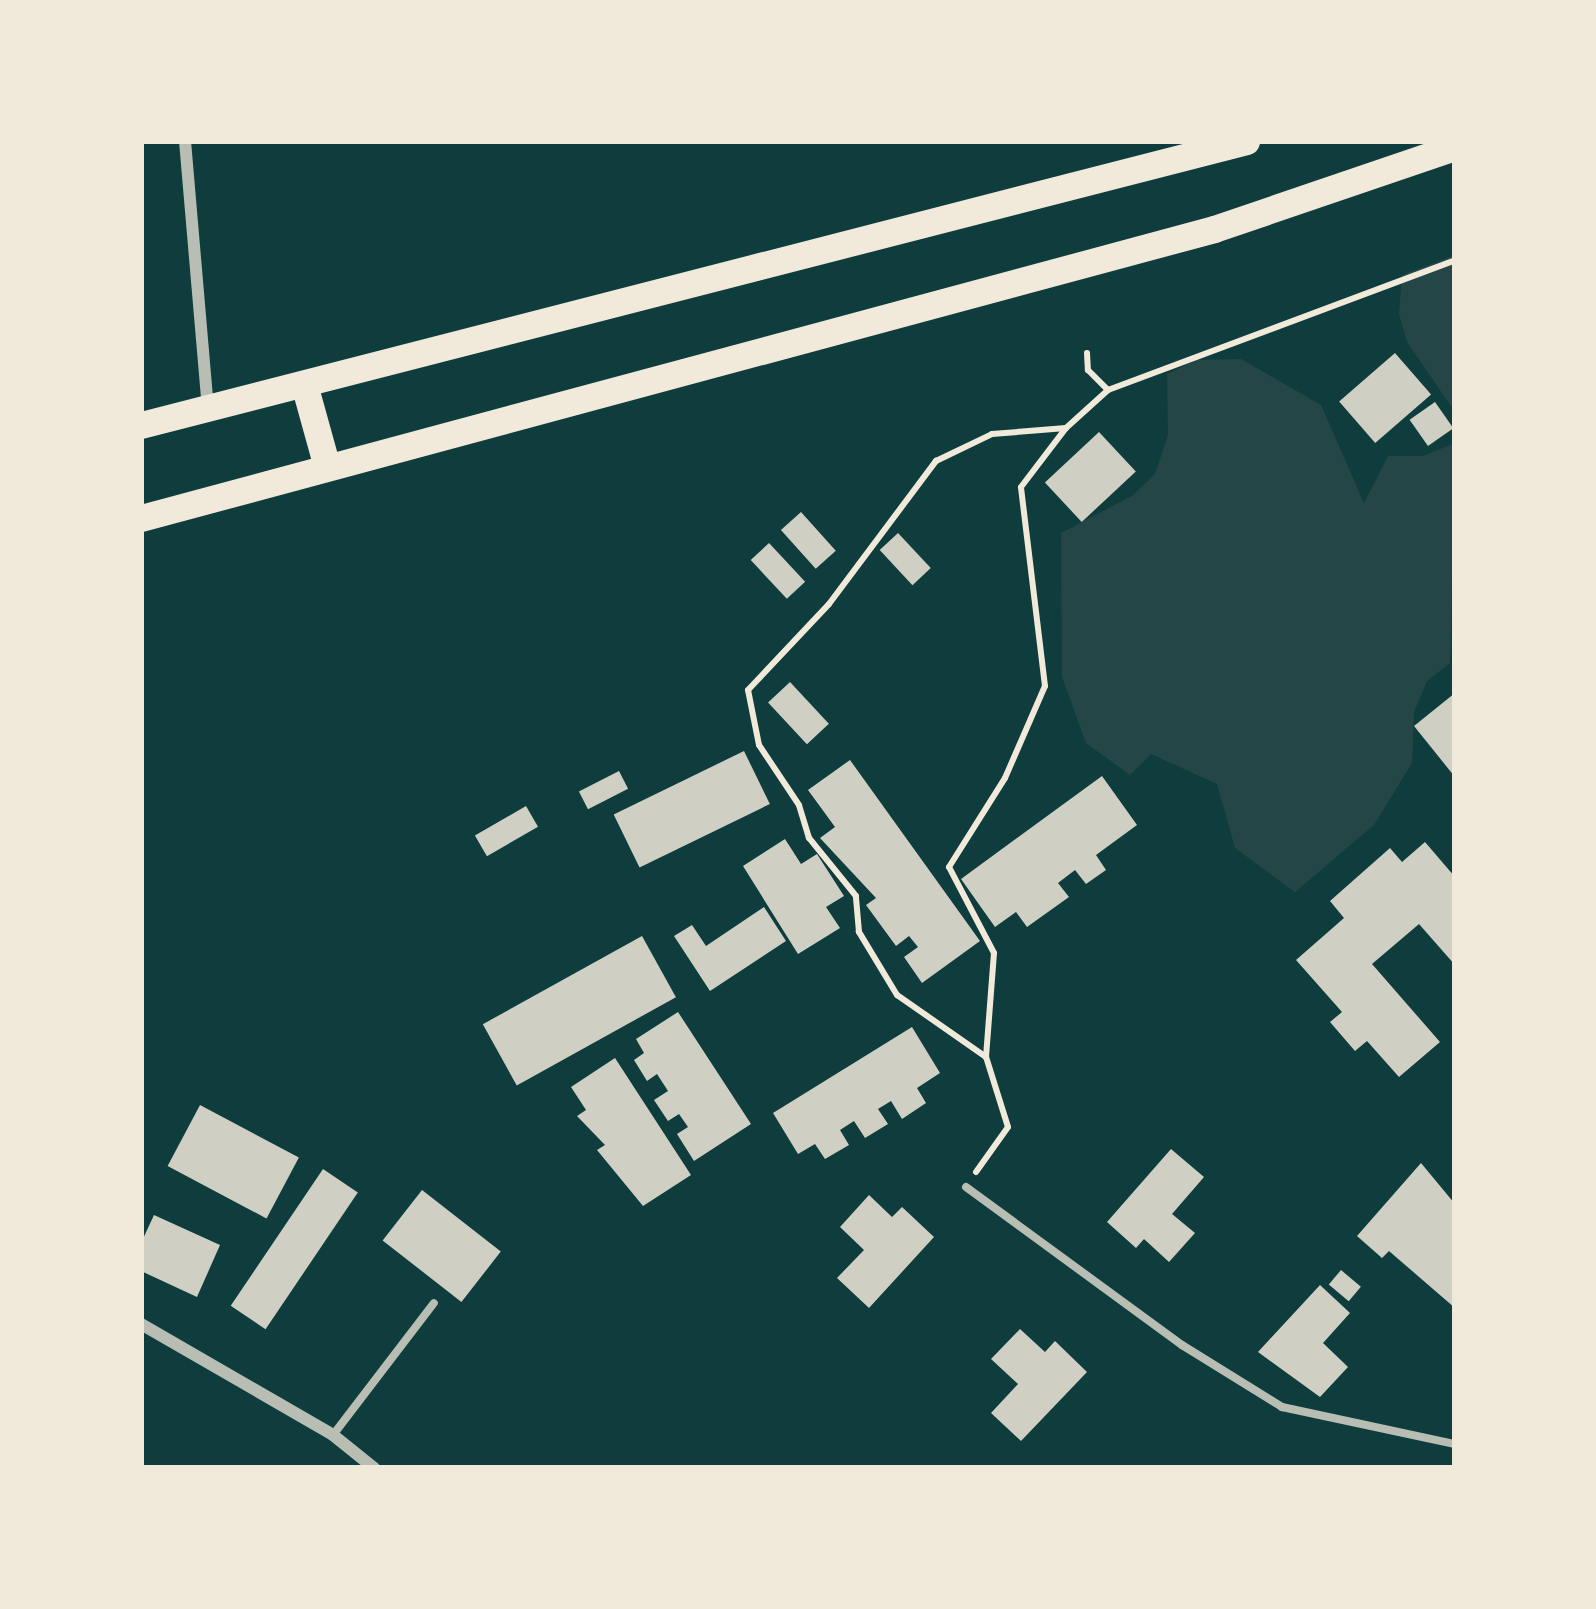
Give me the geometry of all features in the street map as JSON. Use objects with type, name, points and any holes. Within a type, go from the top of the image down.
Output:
[{"type":"highway","points":[[141,425],[1246,141]]},
{"type":"highway","points":[[141,518],[1214,229],[1455,147]]},
{"type":"highway","points":[[304,384],[327,467]]},
{"type":"street","points":[[185,141],[208,409]]},
{"type":"street","points":[[141,1324],[333,1435],[374,1468]]},
{"type":"lane","points":[[966,1187],[1182,1345],[1282,1407],[1455,1444]]},
{"type":"lane","points":[[333,1435],[434,1303]]},
{"type":"path","points":[[966,1187],[1008,1126],[986,1058],[994,953],[949,867],[1005,778],[1045,686],[1022,487],[1066,428],[1108,390],[1455,260]]},
{"type":"path","points":[[1087,353],[1088,370],[1108,390]]},
{"type":"path","points":[[986,1058],[897,995],[859,932],[856,896],[809,838],[799,805],[759,745],[748,690],[829,604],[936,460],[992,434],[1066,428]]},
{"type":"shaded area","points":[[1455,255],[1455,412],[1407,342],[1399,314],[1402,275]]},
{"type":"shaded area","points":[[1241,359],[1321,405],[1364,503],[1388,456],[1423,456],[1455,443],[1450,663],[1427,681],[1414,712],[1412,763],[1374,825],[1295,892],[1235,848],[1217,784],[1151,754],[1130,775],[1086,743],[1062,677],[1061,533],[1132,496],[1155,474],[1168,435],[1167,374],[1197,360]]},
{"type":"building","points":[[1395,353],[1431,395],[1375,443],[1339,402]]},
{"type":"building","points":[[1435,402],[1453,428],[1428,446],[1410,420]]},
{"type":"building","points":[[1099,432],[1136,471],[1082,522],[1045,482]]},
{"type":"building","points":[[801,512],[836,551],[816,569],[781,530]]},
{"type":"building","points":[[898,533],[931,568],[912,585],[880,550]]},
{"type":"building","points":[[769,543],[805,582],[787,599],[751,560]]},
{"type":"building","points":[[790,682],[829,724],[807,744],[768,702]]},
{"type":"building","points":[[1455,693],[1455,777],[1414,726]]},
{"type":"building","points":[[744,751],[770,804],[640,868],[614,815]]},
{"type":"building","points":[[850,760],[980,941],[922,983],[904,957],[918,947],[909,936],[896,946],[866,905],[876,898],[820,838],[835,827],[808,790]]},
{"type":"building","points":[[619,771],[628,789],[588,809],[579,791]]},
{"type":"building","points":[[1102,776],[1137,825],[1096,855],[1106,870],[1086,884],[1075,870],[1058,883],[1069,897],[1027,927],[1016,912],[995,927],[961,879]]},
{"type":"building","points":[[526,806],[538,827],[487,856],[475,836]]},
{"type":"building","points":[[785,839],[801,864],[817,854],[844,896],[826,907],[840,928],[798,954],[743,866]]},
{"type":"building","points":[[1425,842],[1455,877],[1455,965],[1419,924],[1372,964],[1440,1042],[1399,1077],[1367,1041],[1355,1051],[1330,1022],[1342,1012],[1296,960],[1344,918],[1330,901],[1390,848],[1402,862]]},
{"type":"building","points":[[764,907],[786,941],[710,991],[674,936],[692,925],[706,946]]},
{"type":"building","points":[[642,936],[676,997],[517,1085],[483,1024]]},
{"type":"building","points":[[678,1012],[751,1124],[694,1161],[677,1134],[688,1127],[679,1114],[668,1121],[654,1100],[668,1091],[657,1074],[647,1081],[634,1060],[644,1053],[636,1039]]},
{"type":"building","points":[[912,1027],[940,1073],[917,1088],[926,1103],[902,1119],[891,1101],[878,1109],[888,1124],[865,1138],[854,1121],[840,1130],[849,1145],[825,1159],[815,1144],[798,1154],[773,1113]]},
{"type":"building","points":[[615,1058],[691,1175],[643,1206],[597,1150],[605,1145],[577,1116],[586,1110],[571,1087]]},
{"type":"building","points":[[200,1105],[299,1158],[266,1219],[168,1166]]},
{"type":"building","points":[[1171,1149],[1204,1177],[1172,1214],[1195,1233],[1169,1262],[1144,1239],[1136,1248],[1107,1222]]},
{"type":"building","points":[[1421,1163],[1455,1204],[1455,1308],[1389,1251],[1382,1258],[1357,1236]]},
{"type":"building","points":[[323,1169],[358,1192],[266,1329],[231,1306]]},
{"type":"building","points":[[422,1190],[501,1252],[461,1302],[383,1240]]},
{"type":"building","points":[[869,1195],[892,1217],[902,1207],[934,1237],[869,1308],[837,1278],[864,1250],[840,1227]]},
{"type":"building","points":[[154,1215],[220,1245],[197,1297],[141,1271],[141,1243]]},
{"type":"building","points":[[1341,1270],[1361,1287],[1349,1301],[1329,1285]]},
{"type":"building","points":[[1320,1285],[1350,1313],[1323,1343],[1348,1367],[1320,1397],[1258,1352]]},
{"type":"building","points":[[1020,1329],[1045,1352],[1055,1341],[1087,1372],[1021,1441],[991,1413],[1018,1384],[991,1359]]}]
